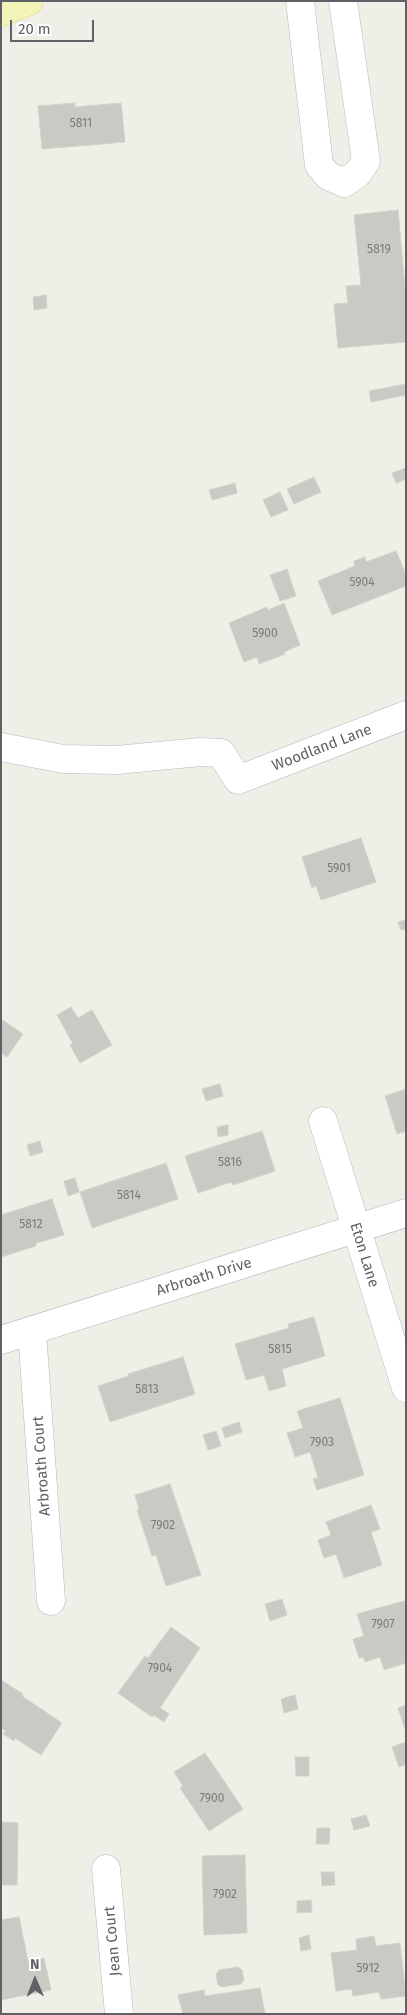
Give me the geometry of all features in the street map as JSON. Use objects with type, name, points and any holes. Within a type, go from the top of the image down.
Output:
[{"type":"main road","points":[[1,12],[29,1]]},
{"type":"street","points":[[300,1],[319,165],[328,176],[344,183],[358,174],[366,161],[343,1]]},
{"type":"street","name":"Woodland Lane","points":[[1,747],[63,759],[117,760],[200,752],[221,753],[238,780],[406,716]]},
{"type":"street","name":"Eton Lane","points":[[323,1120],[406,1388]]},
{"type":"street","name":"Arbroath Drive","points":[[1,1340],[406,1214]]},
{"type":"street","name":"Arbroath Court","points":[[32,1331],[51,1601]]},
{"type":"street","name":"Jean Court","points":[[106,1869],[119,2014]]},
{"type":"building","points":[[75,103],[75,107],[121,103],[125,142],[42,149],[38,106]]},
{"type":"building","points":[[398,210],[406,299],[406,342],[338,348],[334,304],[348,303],[346,286],[361,285],[354,215]]},
{"type":"building","points":[[46,295],[47,308],[34,310],[33,297]]},
{"type":"building","points":[[406,384],[406,395],[371,402],[369,391]]},
{"type":"building","points":[[406,468],[406,479],[396,483],[392,473]]},
{"type":"building","points":[[314,477],[321,492],[294,504],[287,489]]},
{"type":"building","points":[[235,483],[237,493],[212,500],[209,490]]},
{"type":"building","points":[[280,492],[288,510],[271,517],[263,500]]},
{"type":"building","points":[[396,551],[406,575],[406,586],[332,615],[318,581],[355,566],[354,561],[365,557],[366,562]]},
{"type":"building","points":[[287,569],[296,596],[280,601],[270,575]]},
{"type":"building","points":[[284,603],[300,645],[284,652],[285,654],[259,664],[257,657],[244,662],[229,623],[267,607],[268,610]]},
{"type":"building","points":[[361,838],[376,882],[321,900],[316,886],[312,888],[302,857]]},
{"type":"building","points":[[406,920],[406,929],[401,930],[398,922]]},
{"type":"building","points":[[71,1007],[78,1018],[92,1010],[112,1045],[80,1063],[70,1045],[73,1044],[57,1015]]},
{"type":"building","points":[[1,1019],[23,1034],[7,1057],[1,1053]]},
{"type":"building","points":[[220,1084],[223,1096],[206,1101],[202,1089]]},
{"type":"building","points":[[406,1089],[406,1131],[397,1134],[385,1096]]},
{"type":"building","points":[[228,1125],[228,1135],[218,1137],[217,1127]]},
{"type":"building","points":[[262,1131],[275,1171],[233,1185],[231,1182],[198,1193],[185,1156]]},
{"type":"building","points":[[40,1141],[43,1152],[30,1156],[27,1145]]},
{"type":"building","points":[[166,1163],[178,1199],[92,1228],[80,1192]]},
{"type":"building","points":[[75,1178],[79,1192],[68,1196],[64,1181]]},
{"type":"building","points":[[52,1199],[64,1235],[36,1243],[36,1246],[1,1257],[1,1215]]},
{"type":"building","points":[[314,1317],[325,1356],[282,1369],[286,1386],[269,1391],[264,1375],[246,1380],[235,1344],[289,1328],[288,1324]]},
{"type":"building","points":[[183,1357],[195,1394],[110,1422],[98,1386],[129,1376],[128,1374]]},
{"type":"building","points":[[340,1398],[364,1475],[317,1490],[313,1479],[318,1478],[310,1452],[295,1457],[287,1433],[303,1428],[297,1411]]},
{"type":"building","points":[[239,1422],[242,1432],[225,1438],[222,1428]]},
{"type":"building","points":[[216,1431],[221,1446],[208,1450],[203,1435]]},
{"type":"building","points":[[170,1484],[201,1575],[166,1586],[156,1555],[152,1556],[137,1510],[139,1509],[135,1495]]},
{"type":"building","points":[[371,1505],[380,1529],[371,1532],[382,1565],[344,1578],[336,1554],[324,1558],[318,1540],[331,1535],[326,1522]]},
{"type":"building","points":[[282,1599],[287,1615],[270,1621],[265,1604]]},
{"type":"building","points":[[404,1601],[406,1607],[406,1663],[384,1670],[380,1657],[365,1662],[363,1657],[359,1658],[353,1639],[364,1636],[357,1614]]},
{"type":"building","points":[[171,1627],[200,1648],[160,1708],[169,1714],[164,1722],[154,1715],[152,1717],[118,1693],[145,1656],[148,1658]]},
{"type":"building","points":[[1,1680],[62,1723],[41,1755],[15,1738],[14,1741],[3,1734],[6,1731],[1,1728]]},
{"type":"building","points":[[295,1695],[298,1709],[284,1713],[281,1699]]},
{"type":"building","points":[[406,1705],[406,1732],[398,1708]]},
{"type":"building","points":[[406,1742],[406,1764],[399,1767],[392,1747]]},
{"type":"building","points":[[205,1753],[243,1809],[209,1831],[180,1788],[183,1786],[174,1772]]},
{"type":"building","points":[[295,1757],[309,1757],[309,1776],[296,1776]]},
{"type":"building","points":[[366,1815],[370,1826],[354,1830],[351,1819]]},
{"type":"building","points":[[1,1822],[18,1823],[17,1885],[1,1885]]},
{"type":"building","points":[[317,1828],[330,1828],[329,1844],[316,1844]]},
{"type":"building","points":[[245,1855],[247,1933],[204,1935],[202,1856]]},
{"type":"building","points":[[321,1872],[334,1872],[335,1885],[322,1886]]},
{"type":"building","points":[[311,1900],[312,1912],[297,1913],[297,1901]]},
{"type":"building","points":[[19,1917],[28,1961],[44,1958],[51,1990],[1,2000],[1,1920]]},
{"type":"building","points":[[309,1935],[311,1949],[301,1951],[299,1938]]},
{"type":"building","points":[[374,1936],[376,1946],[400,1943],[406,1996],[381,1999],[379,1992],[353,1996],[352,1989],[336,1991],[331,1953],[357,1950],[356,1939]]},
{"type":"building","points":[[238,1967],[242,1970],[244,1980],[241,1984],[222,1987],[218,1985],[216,1975],[219,1970]]},
{"type":"building","points":[[260,1988],[265,2014],[183,2014],[178,1995],[204,1990],[205,1996]]}]
